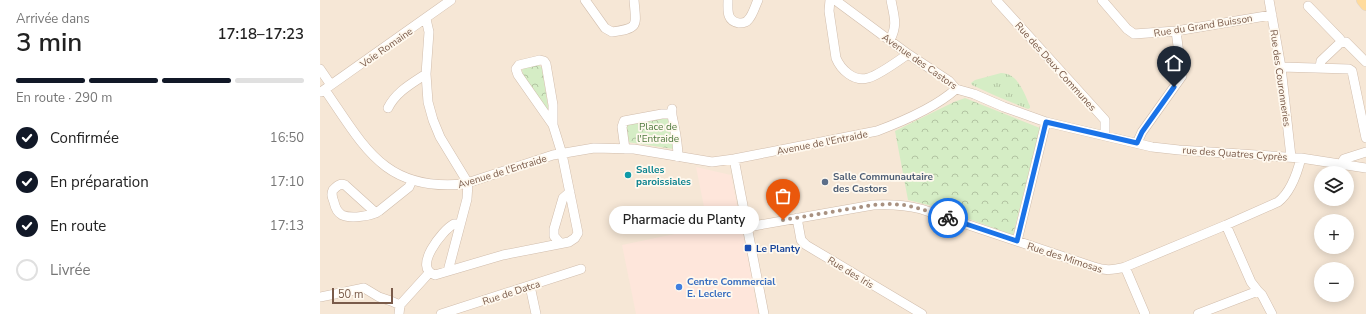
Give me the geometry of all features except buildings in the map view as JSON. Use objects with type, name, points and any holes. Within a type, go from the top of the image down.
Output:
[{"type":"main road","points":[[1362,0],[1366,5]]},
{"type":"street","name":"Voie Romaine","points":[[325,89],[451,0]]},
{"type":"street","points":[[585,0],[605,28],[612,32],[627,30],[634,26],[636,22],[634,0]]},
{"type":"street","points":[[728,0],[729,16],[733,21],[740,23],[748,20],[758,0]]},
{"type":"street","points":[[890,40],[894,33],[896,24],[891,0]]},
{"type":"street","name":"Rue des Deux Communes","points":[[996,0],[1105,120],[1105,136]]},
{"type":"street","name":"Rue du Grand Buisson","points":[[1102,0],[1127,29],[1134,34],[1176,31],[1272,15]]},
{"type":"street","name":"Rue des Couronneries","points":[[1269,0],[1281,67],[1291,157]]},
{"type":"street","points":[[835,1],[829,11],[836,58],[842,69],[848,74],[861,79],[870,77],[908,54]]},
{"type":"street","name":"Avenue des Castors","points":[[835,1],[908,54],[949,81],[956,89],[974,94],[1004,107],[1046,122],[1105,136]]},
{"type":"street","points":[[1308,6],[1335,33],[1340,39],[1340,43]]},
{"type":"street","points":[[426,19],[429,32],[426,74],[428,102],[440,137],[468,183],[467,199],[448,271]]},
{"type":"street","points":[[1137,143],[1142,132],[1182,76],[1176,31]]},
{"type":"street","points":[[1320,68],[1321,61],[1340,43],[1346,42],[1366,62]]},
{"type":"street","points":[[460,224],[452,225],[434,245],[426,261],[426,269],[429,273],[435,275],[503,255],[572,240],[578,233],[562,154],[554,125],[545,62],[540,60],[518,65],[516,69],[518,75],[554,125]]},
{"type":"street","points":[[1281,67],[1349,68],[1352,71],[1366,138]]},
{"type":"street","name":"Avenue de l'Entraide","points":[[320,69],[325,89],[363,145],[374,157],[386,168],[399,175],[424,184],[438,186],[468,183],[553,155],[594,148],[626,149],[652,152],[712,162],[734,159],[877,130],[895,124],[934,104],[956,89]]},
{"type":"street","points":[[388,108],[398,93],[426,74]]},
{"type":"street","points":[[626,149],[622,127],[624,121],[671,112],[674,120],[678,157]]},
{"type":"street","points":[[1017,241],[1046,122]]},
{"type":"street","name":"rue des Quatres Cyprès","points":[[1105,136],[1152,147],[1291,157],[1365,168]]},
{"type":"street","points":[[1341,164],[1344,159],[1363,153]]},
{"type":"street","points":[[1363,153],[1360,158],[1361,164],[1365,168]]},
{"type":"street","name":"Rue des Mimosas","points":[[748,227],[873,205],[905,205],[1100,269],[1112,270],[1125,267],[1226,226],[1278,202],[1285,197],[1290,188],[1301,158]]},
{"type":"street","points":[[734,159],[764,314]]},
{"type":"street","points":[[376,213],[345,185],[339,184],[333,190],[332,196],[335,207],[343,215],[364,216],[376,213],[409,187],[412,180]]},
{"type":"street","points":[[560,243],[554,236],[554,229],[563,198],[570,192]]},
{"type":"street","name":"Rue des Iris","points":[[797,218],[801,240],[806,245],[922,314]]},
{"type":"street","points":[[1226,226],[1251,282],[1262,295],[1272,314]]},
{"type":"street","points":[[1125,267],[1144,314]]},
{"type":"street","name":"Rue de Datca","points":[[441,314],[581,269]]},
{"type":"street","points":[[320,297],[364,288],[379,297],[391,301],[399,310],[429,273]]},
{"type":"street","points":[[530,286],[536,314]]},
{"type":"street","points":[[1198,314],[1258,291]]},
{"type":"shaded area","points":[[320,0],[1366,0],[1366,314],[320,314]]},
{"type":"shaded area","points":[[696,167],[731,175],[758,314],[636,314],[622,245],[708,227]]},
{"type":"green space","points":[[539,65],[542,68],[549,113],[523,75],[522,70],[525,67]]},
{"type":"green space","points":[[1001,73],[1012,76],[1016,80],[1023,90],[1030,108],[1028,109],[996,96],[972,85],[971,83],[975,80]]},
{"type":"green space","points":[[965,98],[1040,128],[1013,235],[936,207],[908,200],[895,131]]},
{"type":"green space","name":"Place de l'Entraide","points":[[664,116],[669,118],[674,149],[627,142],[624,129],[627,122]]},
{"type":"way so far","points":[[783,220],[873,205],[889,204],[905,205],[948,218]]},
{"type":"place","name":"Salles paroissiales","points":[[628,175]]},
{"type":"place","name":"Salle Communautaire des Castors","points":[[825,182]]},
{"type":"place","name":"Pharmacie du Planty","points":[[783,220]]},
{"type":"place","name":"Le Planty","points":[[748,248]]},
{"type":"place","name":"Centre Commercial E. Leclerc","points":[[679,287]]},
{"type":"route","points":[[948,218],[1017,241],[1046,122],[1137,143],[1142,132],[1174,87]]}]
